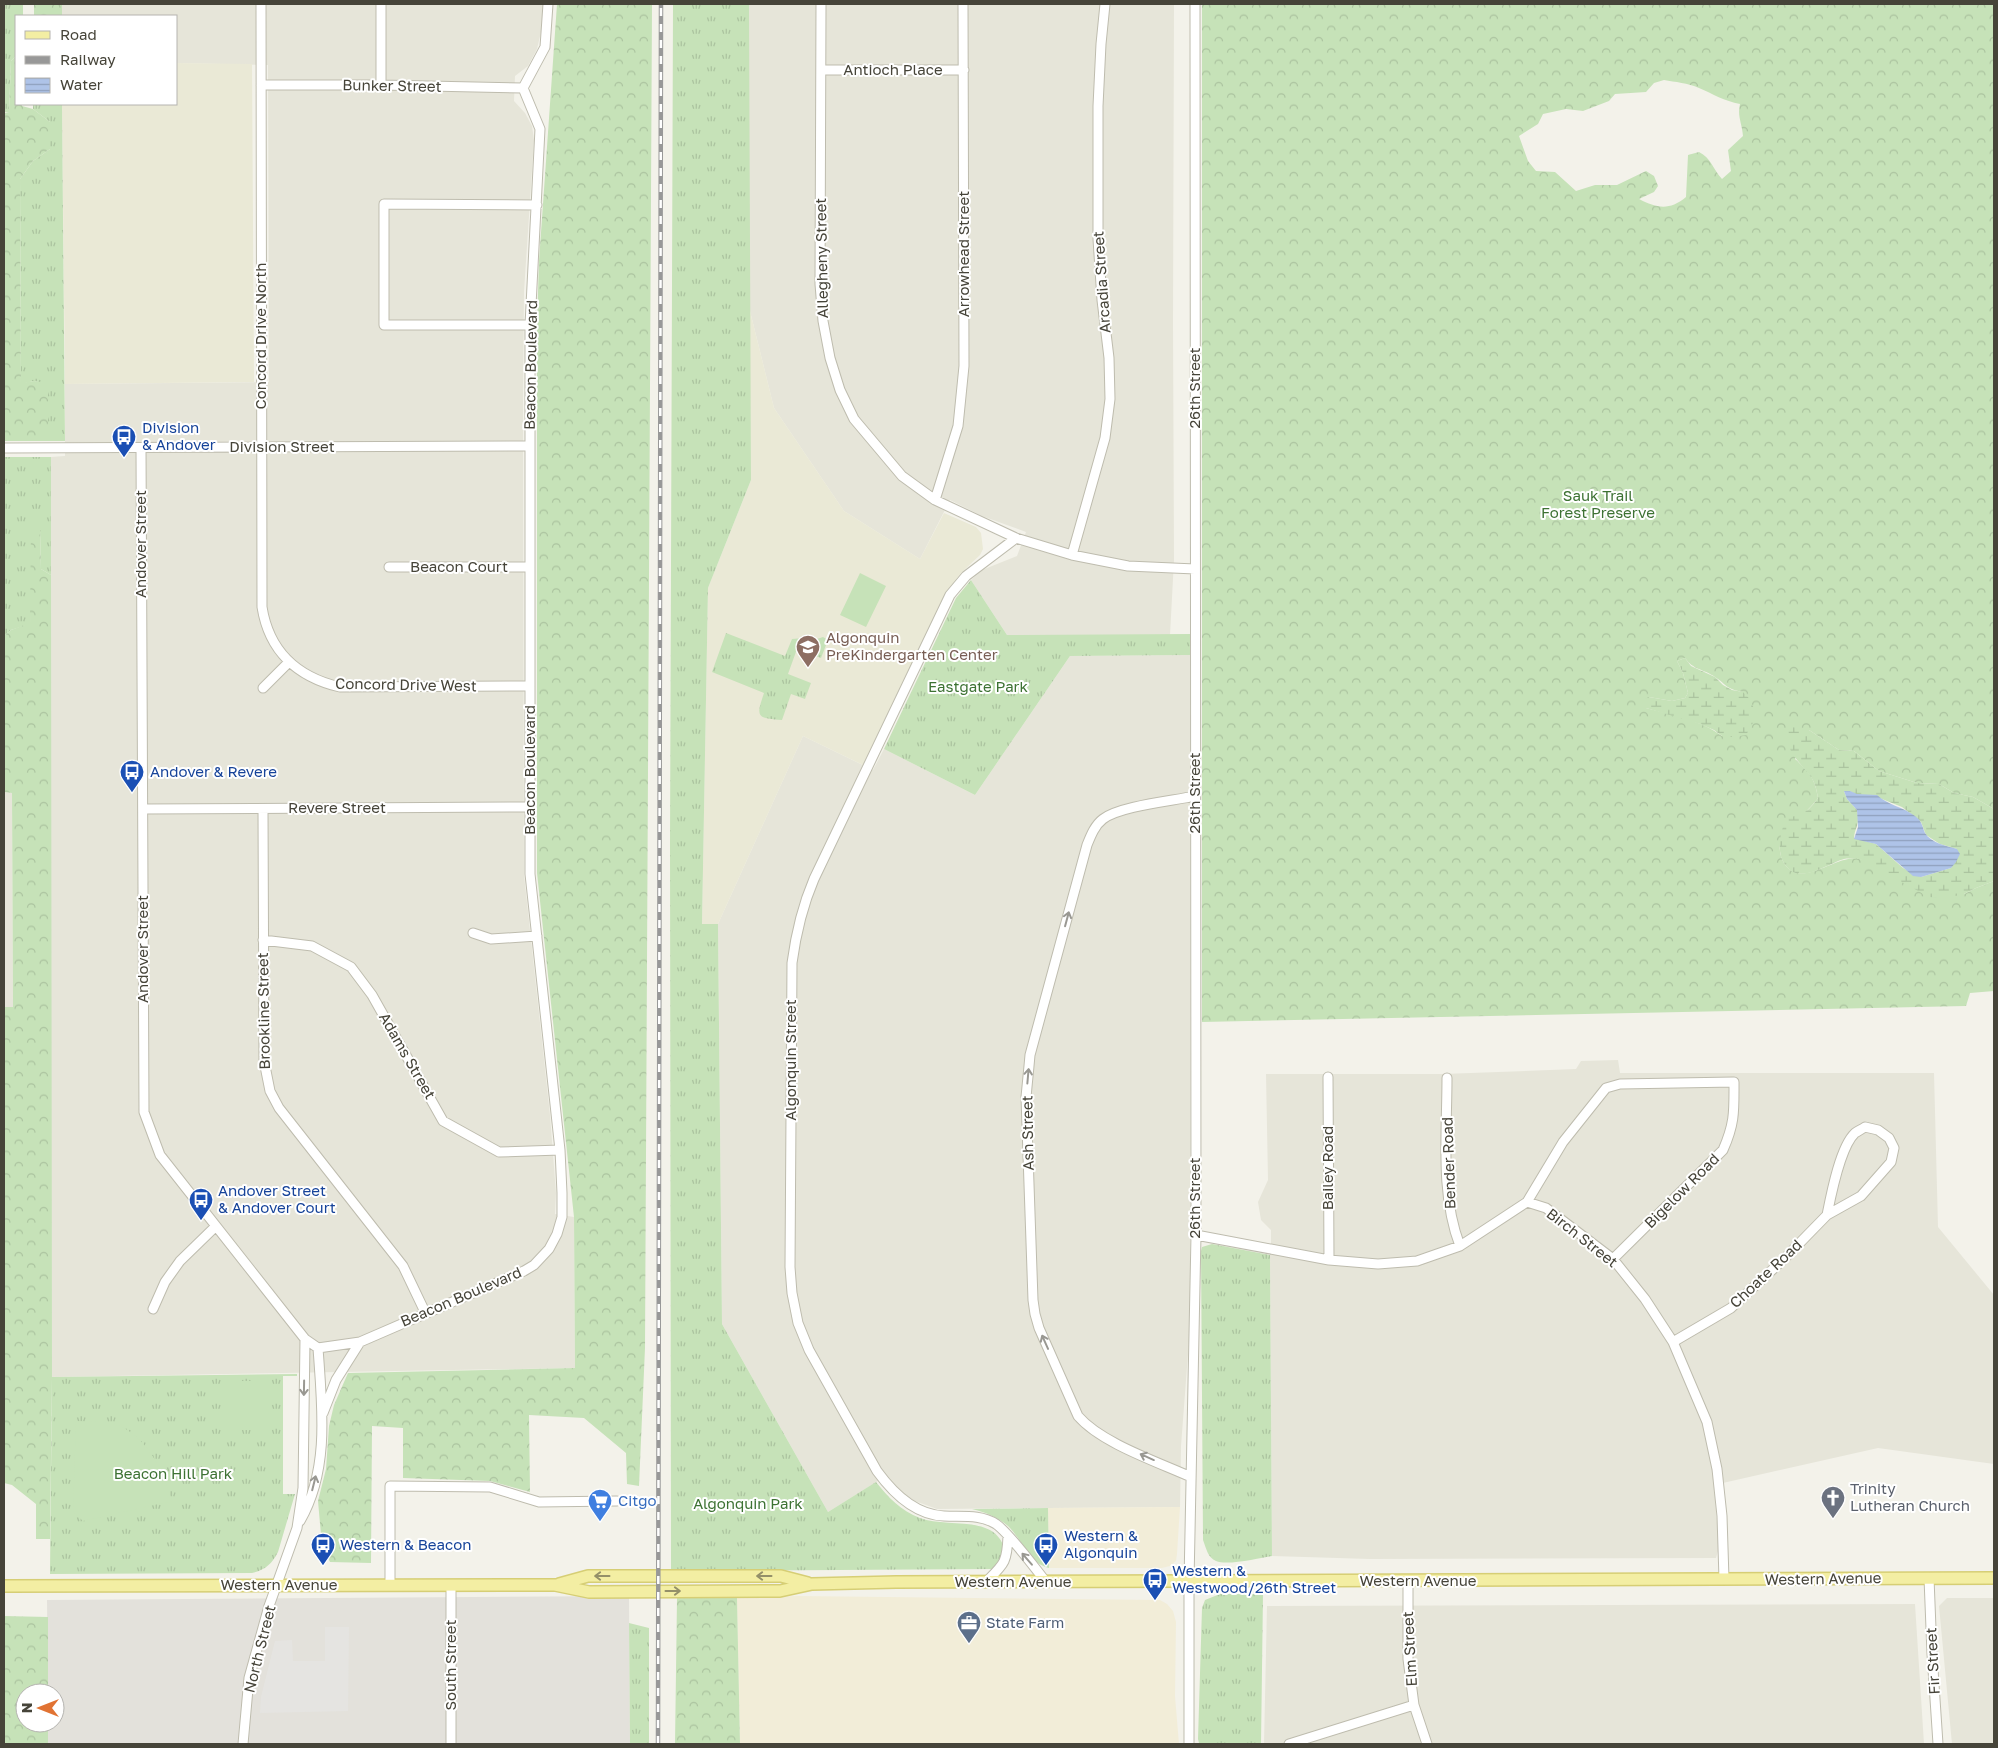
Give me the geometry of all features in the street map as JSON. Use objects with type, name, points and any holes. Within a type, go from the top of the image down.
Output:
[{"type":"main road","name":"Western Avenue","points":[[4,1586],[555,1586],[588,1576],[781,1576],[812,1584],[1994,1578]]},
{"type":"street","name":"Concord Drive North","points":[[260,4],[262,607],[272,640],[289,662]]},
{"type":"street","points":[[381,4],[381,85]]},
{"type":"street","points":[[523,88],[545,47],[548,4]]},
{"type":"street","name":"Allegheny Street","points":[[821,4],[820,284],[823,321],[830,358],[840,390],[854,419],[902,476],[935,500],[1016,538],[1072,555],[1128,566],[1195,569]]},
{"type":"street","name":"Arrowhead Street","points":[[935,500],[958,426],[964,366],[963,4]]},
{"type":"street","name":"Arcadia Street","points":[[1072,555],[1105,438],[1110,399],[1109,358],[1102,300],[1098,239],[1098,106],[1104,4]]},
{"type":"street","name":"26th Street","points":[[1189,1744],[1188,1582],[1196,1235],[1195,4]]},
{"type":"street","name":"Antioch Place","points":[[821,70],[964,70]]},
{"type":"street","name":"Bunker Street","points":[[261,86],[381,85],[523,88]]},
{"type":"street","name":"Beacon Boulevard","points":[[360,1342],[534,1265],[549,1249],[562,1217],[560,1150],[530,874],[530,325],[540,129],[523,88]]},
{"type":"street","points":[[530,325],[384,325],[384,204],[537,205]]},
{"type":"street","name":"Division Street","points":[[4,448],[530,446]]},
{"type":"street","name":"Andover Street","points":[[141,448],[144,1112],[160,1155],[305,1339],[318,1348]]},
{"type":"street","name":"Algonquin Street","points":[[1016,538],[966,576],[950,595],[802,907],[792,963],[790,1266],[798,1323],[808,1350],[877,1471],[890,1489],[906,1502],[923,1511],[942,1516],[978,1516],[997,1525],[1046,1582]]},
{"type":"street","name":"Beacon Court","points":[[389,567],[530,567]]},
{"type":"street","points":[[263,688],[289,662]]},
{"type":"street","name":"Concord Drive West","points":[[289,662],[314,680],[340,687],[530,686]]},
{"type":"street","name":"Ash Street","points":[[1191,1477],[1102,1437],[1087,1426],[1078,1416],[1039,1328],[1034,1314],[1033,1300],[1026,1097],[1030,1055],[1087,844],[1093,830],[1103,819],[1115,812],[1195,796]]},
{"type":"street","name":"Revere Street","points":[[143,809],[530,807]]},
{"type":"street","name":"Brookline Street","points":[[263,809],[264,1061],[270,1091],[279,1108],[403,1266],[425,1312]]},
{"type":"street","points":[[473,933],[491,939],[537,936]]},
{"type":"street","name":"Adams Street","points":[[263,940],[312,946],[351,967],[372,995],[443,1121],[499,1152],[560,1150]]},
{"type":"street","name":"Bailey Road","points":[[1328,1077],[1329,1260]]},
{"type":"street","name":"Bender Road","points":[[1447,1078],[1448,1197],[1453,1227],[1460,1246]]},
{"type":"street","name":"Bigelow Road","points":[[1527,1202],[1563,1142],[1606,1088],[1620,1084],[1734,1082],[1732,1130],[1723,1150],[1613,1259]]},
{"type":"street","name":"Choate Road","points":[[1673,1342],[1731,1308],[1827,1215],[1861,1196],[1891,1162],[1894,1148],[1889,1138],[1878,1130],[1865,1127],[1855,1133],[1847,1144],[1836,1177],[1827,1215]]},
{"type":"street","points":[[1196,1235],[1329,1260],[1378,1264],[1417,1261],[1460,1246],[1527,1202]]},
{"type":"street","name":"Birch Street","points":[[1527,1202],[1546,1208],[1613,1259],[1645,1299],[1673,1342],[1707,1422],[1722,1516],[1724,1580]]},
{"type":"street","points":[[153,1309],[165,1282],[180,1261],[216,1226]]},
{"type":"street","points":[[278,1585],[297,1528],[303,1488],[305,1339]]},
{"type":"street","points":[[297,1528],[309,1507],[321,1456],[323,1413],[318,1348],[360,1342]]},
{"type":"street","points":[[323,1413],[336,1380],[360,1342]]},
{"type":"street","points":[[390,1585],[390,1486],[490,1487],[539,1502],[617,1501]]},
{"type":"street","points":[[986,1582],[1000,1568],[1007,1556],[1008,1536]]},
{"type":"street","name":"Fir Street","points":[[1929,1578],[1938,1744]]},
{"type":"street","name":"Elm Street","points":[[1408,1581],[1408,1659],[1414,1705],[1427,1744]]},
{"type":"street","name":"North Street","points":[[243,1744],[250,1678],[269,1606],[278,1585]]},
{"type":"street","name":"South Street","points":[[451,1585],[452,1744]]},
{"type":"street","points":[[1289,1744],[1414,1705]]},
{"type":"shaded area","points":[[62,4],[543,4],[541,32],[537,49],[528,66],[515,76],[514,101],[525,113],[532,126],[534,140],[524,292],[524,875],[550,1115],[556,1193],[555,1214],[574,1217],[575,1368],[52,1377],[51,457],[65,456],[65,384],[269,382],[268,65],[178,63],[178,15],[62,15]]},
{"type":"shaded area","points":[[749,4],[1174,4],[1174,560],[1170,635],[1007,635],[971,580],[982,570],[1017,556],[1026,532],[982,516],[950,500],[920,559],[844,511],[774,408],[749,307]]},
{"type":"shaded area","points":[[178,63],[252,64],[254,382],[65,384],[62,105],[178,105]]},
{"type":"shaded area","name":"Algonquin PreKindergarten Center","points":[[749,307],[774,408],[844,511],[920,559],[944,513],[976,527],[981,533],[983,549],[980,555],[961,573],[947,591],[863,765],[803,736],[718,924],[702,924],[708,588],[751,480]]},
{"type":"shaded area","points":[[1190,655],[1190,1328],[1181,1446],[1180,1507],[937,1509],[915,1501],[903,1494],[886,1476],[828,1512],[722,1324],[718,924],[803,736],[873,770],[884,749],[975,795],[1070,656]]},
{"type":"shaded area","points":[[4,792],[12,793],[13,1007],[4,1007]]},
{"type":"shaded area","points":[[1618,1060],[1620,1073],[1934,1073],[1938,1227],[1994,1295],[1994,1464],[1878,1448],[1714,1485],[1718,1535],[1716,1558],[1370,1559],[1272,1556],[1271,1230],[1261,1220],[1258,1202],[1268,1180],[1266,1074],[1443,1074],[1576,1069],[1581,1061]]},
{"type":"shaded area","points":[[1180,1507],[1176,1561],[1170,1566],[1162,1568],[1049,1568],[1048,1508]]},
{"type":"shaded area","points":[[629,1596],[630,1744],[48,1744],[48,1733],[65,1733],[65,1683],[48,1683],[47,1600]]},
{"type":"shaded area","points":[[798,1596],[1160,1600],[1173,1611],[1176,1622],[1175,1696],[1179,1744],[740,1744],[737,1598]]},
{"type":"shaded area","points":[[1947,1598],[1994,1598],[1994,1744],[1952,1744],[1939,1606]]},
{"type":"shaded area","points":[[1915,1604],[1924,1744],[1264,1744],[1267,1606]]},
{"type":"shaded area","points":[[325,1627],[349,1627],[348,1711],[260,1713],[261,1697],[275,1641],[292,1640],[293,1661],[325,1661]]},
{"type":"green space","points":[[4,4],[23,4],[23,15],[15,15],[15,57],[11,61],[9,112],[4,112]]},
{"type":"green space","points":[[34,4],[62,4],[62,15],[34,15]]},
{"type":"green space","points":[[557,4],[652,4],[645,1348],[639,1486],[627,1484],[626,1453],[584,1418],[529,1415],[530,1492],[490,1481],[403,1478],[403,1428],[372,1426],[371,1563],[330,1562],[322,1546],[318,1501],[326,1469],[329,1426],[334,1405],[348,1373],[575,1368],[574,1217],[537,873],[537,323],[539,261]]},
{"type":"green space","name":"Algonquin Park","points":[[673,4],[749,4],[751,480],[708,588],[702,924],[718,924],[722,1324],[828,1512],[876,1482],[895,1503],[907,1512],[920,1518],[930,1521],[967,1524],[989,1530],[997,1536],[1003,1545],[1004,1552],[1000,1561],[993,1569],[671,1571],[670,844]]},
{"type":"green space","name":"Sauk Trail Forest Preserve","points":[[1202,4],[1994,4],[1994,809],[1973,797],[1954,793],[1939,784],[1917,783],[1879,771],[1854,751],[1839,750],[1809,730],[1795,759],[1811,776],[1818,798],[1787,833],[1780,845],[1780,854],[1784,863],[1791,871],[1800,873],[1820,869],[1841,861],[1851,859],[1863,860],[1881,868],[1964,894],[1994,881],[1994,991],[1970,993],[1966,1006],[1202,1022]],"holes":[[[1664,80],[1690,85],[1740,104],[1739,116],[1743,136],[1728,150],[1731,171],[1722,179],[1703,154],[1699,152],[1688,155],[1686,197],[1674,204],[1663,207],[1639,199],[1654,192],[1658,186],[1654,176],[1646,171],[1617,185],[1595,185],[1576,191],[1555,172],[1536,171],[1528,161],[1519,136],[1538,124],[1543,114],[1566,109],[1583,111],[1609,101],[1615,94],[1646,92],[1654,83]],[[1685,658],[1692,665],[1711,674],[1730,688],[1743,692],[1722,736],[1714,730],[1695,722],[1646,708],[1649,697],[1672,701],[1685,698],[1688,693],[1683,673],[1677,661]]]},
{"type":"green space","points":[[15,57],[15,105],[22,105],[33,109],[50,122],[50,149],[33,161],[20,179],[21,383],[34,381],[48,383],[48,441],[4,441],[4,113],[9,112],[11,61]]},
{"type":"green space","points":[[33,105],[62,105],[65,441],[48,441],[47,384],[34,381],[21,384],[20,179],[33,161],[50,149],[50,122],[33,109]]},
{"type":"green space","points":[[4,457],[51,457],[51,575],[41,569],[40,529],[30,624],[11,630],[4,636]]},
{"type":"green space","points":[[31,526],[40,528],[41,569],[51,575],[52,1377],[50,1539],[36,1539],[36,1504],[12,1485],[4,1483],[4,1007],[13,1007],[12,793],[4,792],[4,636],[11,630],[30,623]]},
{"type":"green space","points":[[860,573],[886,586],[866,627],[840,615]]},
{"type":"green space","name":"Eastgate Park","points":[[971,580],[1007,635],[1190,634],[1190,655],[1070,656],[975,795],[884,749],[956,598]]},
{"type":"green space","points":[[726,633],[785,656],[792,639],[804,638],[811,641],[823,637],[828,640],[821,658],[797,649],[788,674],[811,683],[805,699],[791,694],[782,720],[760,715],[759,712],[764,693],[712,672]]},
{"type":"green space","points":[[1685,658],[1691,666],[1715,677],[1732,690],[1743,692],[1748,697],[1753,706],[1754,721],[1746,735],[1722,736],[1700,724],[1646,708],[1640,701],[1649,697],[1672,701],[1685,698],[1688,693],[1683,673],[1677,661]]},
{"type":"green space","points":[[1793,727],[1809,730],[1839,750],[1854,751],[1879,771],[1917,783],[1939,784],[1954,793],[1973,797],[1994,809],[1994,881],[1964,894],[1946,898],[1929,897],[1860,859],[1844,859],[1804,874],[1790,870],[1784,863],[1780,853],[1781,835],[1786,818],[1805,812],[1818,798],[1813,781],[1792,753],[1784,730]],"holes":[[[1844,791],[1850,791],[1857,795],[1872,795],[1902,807],[1921,822],[1926,835],[1940,844],[1957,849],[1951,868],[1921,877],[1903,868],[1876,844],[1854,838],[1858,823],[1857,810],[1847,799]]]},
{"type":"green space","points":[[1212,1244],[1270,1255],[1272,1556],[1228,1563],[1211,1558],[1203,1540],[1201,1251],[1202,1247]]},
{"type":"green space","name":"Beacon Hill Park","points":[[297,1374],[297,1376],[283,1376],[283,1494],[295,1494],[278,1552],[268,1566],[252,1573],[50,1574],[52,1377]]},
{"type":"green space","points":[[226,1381],[271,1381],[271,1430],[226,1430]]},
{"type":"green space","points":[[76,1421],[104,1422],[118,1425],[129,1431],[146,1447],[153,1457],[164,1478],[172,1501],[83,1521],[73,1512]]},
{"type":"green space","points":[[1048,1508],[1049,1568],[1036,1562],[1008,1526],[991,1515],[972,1509]]},
{"type":"green space","points":[[1220,1594],[1263,1594],[1261,1744],[1199,1743],[1202,1608],[1205,1600]]},
{"type":"green space","points":[[677,1598],[737,1598],[740,1744],[675,1744]]},
{"type":"green space","points":[[4,1616],[48,1617],[48,1683],[15,1683],[15,1733],[48,1733],[48,1744],[4,1744]]},
{"type":"green space","points":[[629,1623],[649,1628],[649,1744],[630,1744]]},
{"type":"water","points":[[1844,791],[1877,795],[1915,816],[1931,839],[1957,849],[1960,854],[1956,862],[1951,868],[1921,877],[1913,876],[1876,844],[1854,839],[1858,827],[1857,810],[1847,799]]},
{"type":"railway","points":[[658,1744],[661,4]]},
{"type":"place","name":"Division & Andover","points":[[124,458]]},
{"type":"place","name":"Algonquin PreKindergarten Center","points":[[808,668]]},
{"type":"place","name":"Andover & Revere","points":[[132,793]]},
{"type":"place","name":"Andover Street & Andover Court","points":[[201,1221]]},
{"type":"place","name":"Trinity Lutheran Church","points":[[1833,1519]]},
{"type":"place","name":"Citgo","points":[[600,1522]]},
{"type":"place","name":"Western & Beacon","points":[[323,1566]]},
{"type":"place","name":"Western & Algonquin","points":[[1046,1566]]},
{"type":"place","name":"Western & Westwood/26th Street","points":[[1155,1601]]},
{"type":"place","name":"State Farm","points":[[969,1644]]}]
